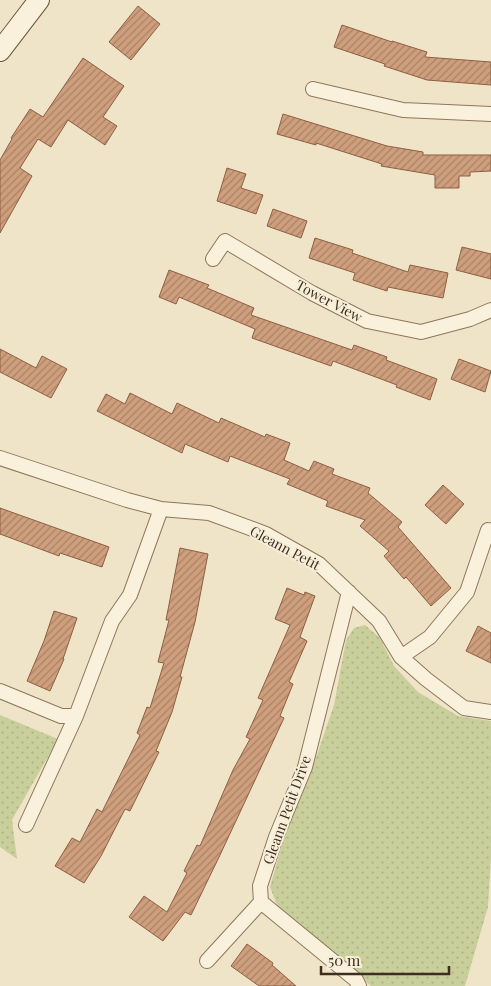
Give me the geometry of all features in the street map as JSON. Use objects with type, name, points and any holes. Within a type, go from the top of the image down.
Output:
[{"type":"main road","points":[[0,51],[39,0]]},
{"type":"street","points":[[312,89],[403,110],[491,114]]},
{"type":"street","name":"Tower View","points":[[213,259],[225,241],[312,293],[367,321],[420,332],[470,319],[491,310]]},
{"type":"street","name":"Gleann Petit","points":[[0,458],[127,500],[160,509],[209,513],[266,534],[319,564],[379,621],[402,657],[426,679],[464,708],[491,712]]},
{"type":"street","points":[[26,825],[76,716],[112,621],[130,595],[160,509]]},
{"type":"street","points":[[402,657],[430,636],[467,592],[488,530]]},
{"type":"street","name":"Gleann Petit Drive","points":[[261,902],[260,886],[276,837],[306,767],[349,592]]},
{"type":"street","points":[[0,691],[61,716],[76,716]]},
{"type":"street","points":[[207,961],[261,902],[356,980],[359,986]]},
{"type":"green space","points":[[365,625],[380,638],[394,666],[418,692],[458,716],[491,721],[491,857],[488,907],[465,986],[371,986],[278,908],[270,887],[284,837],[310,775],[334,705],[346,640],[354,628]]},
{"type":"green space","points":[[0,715],[58,739],[12,820],[17,859],[0,847]]},
{"type":"building","points":[[138,6],[160,24],[131,60],[109,42]]},
{"type":"building","points":[[342,25],[427,52],[425,57],[491,62],[491,85],[427,80],[334,47]]},
{"type":"building","points":[[83,58],[124,86],[103,117],[117,126],[105,145],[68,120],[51,147],[38,139],[20,168],[32,176],[0,233],[0,160],[11,138],[30,109],[43,117]]},
{"type":"building","points":[[283,114],[387,146],[423,152],[423,155],[491,155],[491,171],[470,172],[470,176],[459,176],[459,188],[435,188],[435,175],[381,166],[382,164],[316,143],[316,145],[277,134]]},
{"type":"building","points":[[227,168],[246,174],[241,188],[263,195],[256,214],[217,201]]},
{"type":"building","points":[[273,209],[307,221],[301,238],[267,226]]},
{"type":"building","points":[[315,238],[353,250],[352,253],[408,272],[410,265],[448,273],[443,298],[388,287],[387,291],[353,280],[355,273],[309,258]]},
{"type":"building","points":[[462,247],[491,254],[491,279],[456,270]]},
{"type":"building","points":[[169,270],[209,285],[207,288],[254,308],[251,315],[352,350],[354,345],[387,357],[386,360],[437,379],[430,400],[396,387],[397,385],[333,361],[331,366],[252,338],[255,329],[179,297],[176,304],[159,297]]},
{"type":"building","points":[[0,349],[36,368],[42,356],[67,369],[51,398],[0,372]]},
{"type":"building","points":[[459,359],[491,371],[485,392],[451,379]]},
{"type":"building","points":[[130,393],[172,414],[177,403],[219,423],[221,418],[265,437],[266,434],[290,443],[284,460],[309,471],[314,461],[334,469],[332,474],[370,488],[368,493],[402,522],[398,527],[451,588],[431,606],[406,577],[404,579],[384,556],[389,551],[360,526],[365,520],[326,506],[328,501],[287,484],[290,479],[230,456],[228,462],[185,444],[182,453],[97,411],[106,394],[125,404]]},
{"type":"building","points":[[443,485],[464,504],[446,524],[425,505]]},
{"type":"building","points":[[0,508],[109,547],[102,567],[60,553],[59,556],[0,534]]},
{"type":"building","points":[[180,548],[208,554],[195,622],[172,712],[156,751],[159,752],[130,811],[125,809],[101,856],[84,883],[55,866],[72,838],[80,842],[97,809],[102,812],[140,735],[137,733],[147,707],[150,708],[164,663],[158,662],[169,620],[166,620]]},
{"type":"building","points":[[287,588],[304,595],[305,592],[315,596],[300,637],[307,641],[289,682],[293,684],[280,716],[284,718],[191,915],[185,912],[163,941],[129,917],[144,896],[167,912],[187,873],[184,871],[197,845],[200,846],[233,770],[250,739],[246,737],[263,700],[258,698],[290,625],[275,619]]},
{"type":"building","points":[[54,611],[77,618],[64,659],[50,691],[27,681]]},
{"type":"building","points":[[478,626],[491,633],[491,663],[466,651]]},
{"type":"building","points":[[247,944],[273,963],[272,965],[296,986],[259,986],[231,966]]}]
